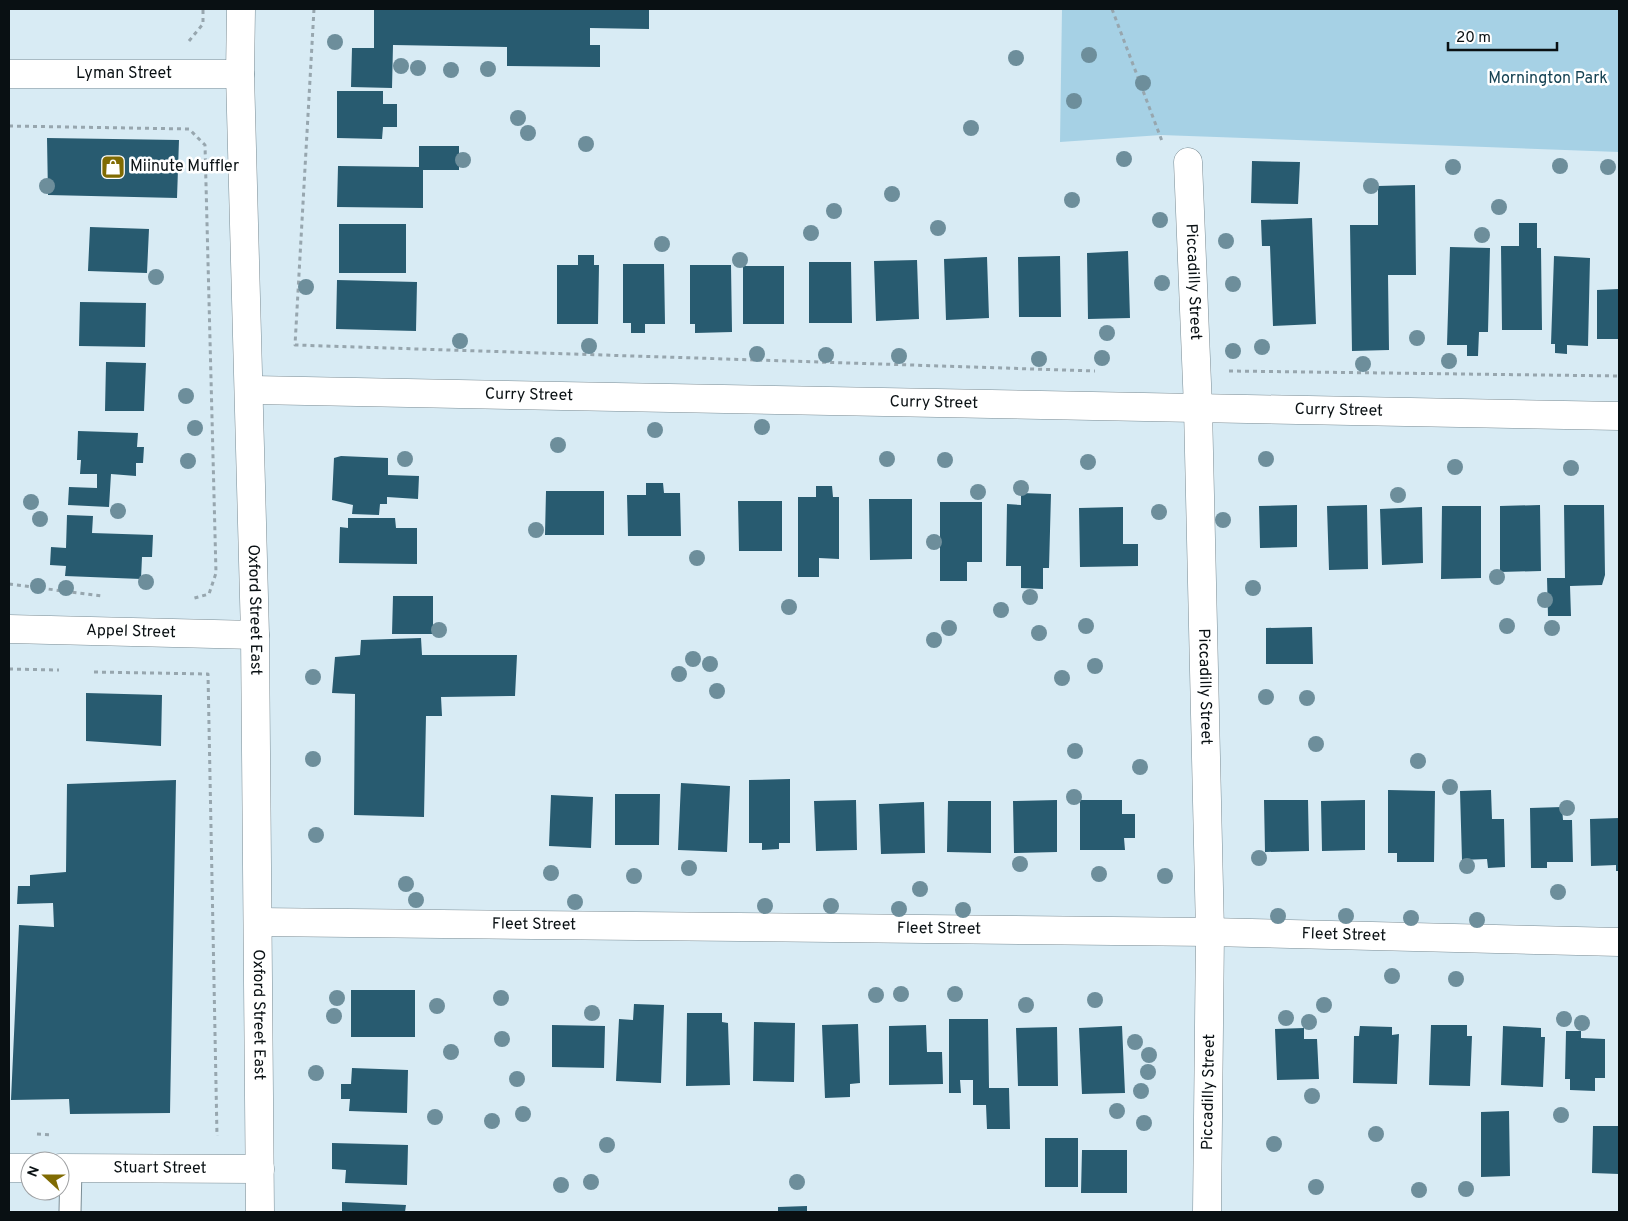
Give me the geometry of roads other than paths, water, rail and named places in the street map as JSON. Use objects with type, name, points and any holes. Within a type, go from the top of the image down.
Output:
[{"type":"street","name":"Oxford Street East","points":[[241,9],[240,74],[250,390],[255,635],[260,1212]]},
{"type":"street","name":"Lyman Street","points":[[9,74],[240,74]]},
{"type":"street","name":"Piccadilly Street","points":[[1188,162],[1198,408],[1210,932],[1207,1212]]},
{"type":"street","name":"Curry Street","points":[[250,390],[1619,416]]},
{"type":"street","name":"Appel Street","points":[[9,629],[255,635]]},
{"type":"street","name":"Fleet Street","points":[[258,922],[1210,932],[1619,942]]},
{"type":"street","name":"Stuart Street","points":[[70,1168],[260,1170]]},
{"type":"place","name":"Miinute Muffler","points":[[113,167]]},
{"type":"park label","name":"Mornington Park","points":[[1548,79]]}]
